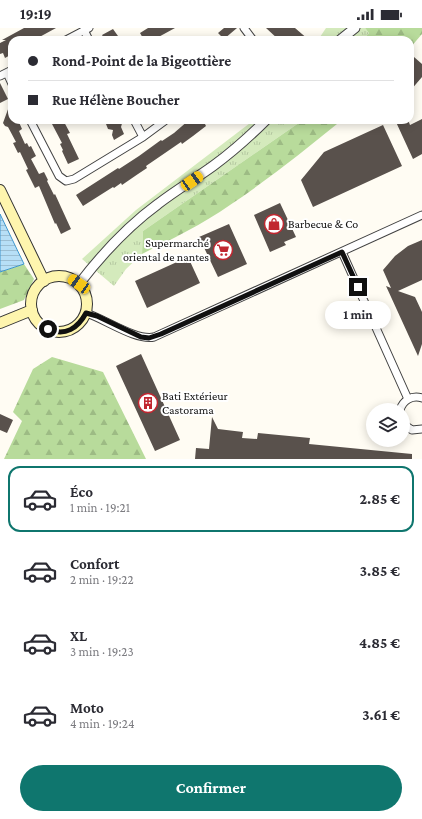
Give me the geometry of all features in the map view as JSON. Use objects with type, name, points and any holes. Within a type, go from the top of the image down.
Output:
[{"type":"main road","points":[[0,190],[44,281]]},
{"type":"main road","points":[[62,276],[71,278],[79,284],[87,297],[86,313],[81,322],[73,328],[63,332],[53,331],[43,327],[36,320],[31,302],[37,286],[52,277],[62,276]]},
{"type":"main road","points":[[0,323],[32,310]]},
{"type":"street","points":[[345,36],[355,28]]},
{"type":"street","points":[[73,36],[86,29]]},
{"type":"street","points":[[32,124],[59,176],[66,181],[74,179],[143,137],[161,124]]},
{"type":"street","points":[[136,124],[143,137]]},
{"type":"street","points":[[79,284],[102,255],[127,230],[157,204],[214,165],[246,140],[262,124]]},
{"type":"street","points":[[86,313],[97,316],[135,335],[149,338],[161,334],[422,215]]},
{"type":"street","points":[[342,252],[408,399]]},
{"type":"street","points":[[403,403],[414,397],[422,398]]},
{"type":"street","points":[[410,429],[412,430],[422,429]]},
{"type":"green space","points":[[326,28],[365,28],[369,33],[366,36],[321,36]]},
{"type":"green space","points":[[365,28],[422,28],[422,34],[414,43],[414,36],[366,36],[369,33]]},
{"type":"green space","points":[[249,124],[297,124],[143,231],[142,254],[126,269],[114,286],[82,259],[136,210]]},
{"type":"green space","points":[[297,124],[337,124],[301,153],[220,212],[142,254],[143,231]]},
{"type":"green space","points":[[24,264],[34,279],[24,300],[0,309],[0,272]]},
{"type":"green space","points":[[52,357],[103,372],[146,459],[4,459],[22,421],[13,412],[33,369]]},
{"type":"water","points":[[0,214],[24,264],[0,272]]},
{"type":"building","points":[[24,28],[56,28],[41,36],[9,36]]},
{"type":"building","points":[[148,28],[175,28],[160,36],[142,36],[140,33]]},
{"type":"building","points":[[224,28],[237,28],[228,36],[221,36],[218,33]]},
{"type":"building","points":[[266,28],[295,28],[304,36],[275,36]]},
{"type":"building","points":[[113,29],[118,36],[103,36]]},
{"type":"building","points":[[8,37],[8,56],[5,58],[3,53],[0,54],[0,43],[6,40],[2,40]]},
{"type":"building","points":[[414,57],[422,64],[422,77],[414,86]]},
{"type":"building","points":[[0,83],[8,99],[0,103]]},
{"type":"building","points":[[8,109],[8,124],[20,124],[22,129],[19,131],[25,144],[27,143],[29,147],[31,146],[36,156],[31,159],[39,174],[44,172],[71,229],[61,234],[56,223],[55,224],[39,186],[35,188],[26,170],[28,169],[20,152],[18,153],[13,143],[16,142],[8,127],[3,123]]},
{"type":"building","points":[[422,119],[422,154],[413,159],[397,124],[410,125]]},
{"type":"building","points":[[52,124],[65,124],[70,133],[67,134],[79,159],[68,164],[60,144],[62,143]]},
{"type":"building","points":[[106,124],[122,124],[121,127],[124,134],[114,140],[112,135],[113,130],[108,129]]},
{"type":"building","points":[[184,124],[205,124],[206,126],[182,144],[181,142],[146,166],[147,168],[122,185],[121,183],[114,188],[113,187],[83,206],[76,195],[174,133]]},
{"type":"building","points":[[383,125],[402,166],[313,207],[301,180],[324,152]]},
{"type":"building","name":"Barbecue & Co","points":[[280,203],[296,237],[284,242],[286,245],[270,252],[254,215]]},
{"type":"building","name":"Supermarché oriental de nantes","points":[[229,224],[247,264],[218,277],[199,237]]},
{"type":"building","points":[[422,240],[422,280],[398,291],[415,297],[422,312],[422,344],[418,356],[386,286],[391,288],[383,270],[395,256],[408,246]]},
{"type":"building","points":[[188,257],[200,283],[147,308],[135,281]]},
{"type":"building","name":"Bati Extérieur Castorama","points":[[141,354],[180,440],[155,451],[116,366]]},
{"type":"building","points":[[0,414],[13,420],[7,433],[0,430]]},
{"type":"building","points":[[212,417],[218,429],[243,432],[242,438],[257,439],[258,433],[310,438],[309,444],[412,454],[412,459],[195,459],[196,448],[209,449]]},
{"type":"place","name":"Barbecue & Co","points":[[274,224]]},
{"type":"place","name":"Supermarché oriental de nantes","points":[[223,250]]},
{"type":"place","name":"Bati Extérieur Castorama","points":[[148,403]]},
{"type":"route","points":[[48,329],[63,332],[73,328],[81,322],[86,313],[97,316],[135,335],[149,338],[161,334],[342,252],[358,287]]}]
